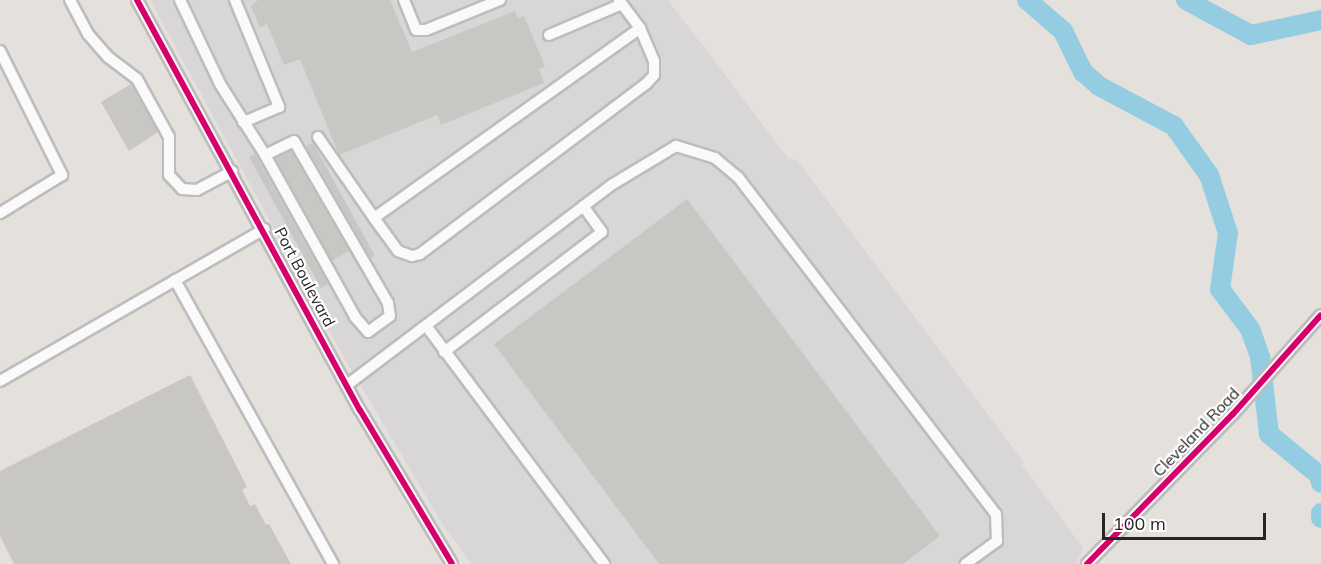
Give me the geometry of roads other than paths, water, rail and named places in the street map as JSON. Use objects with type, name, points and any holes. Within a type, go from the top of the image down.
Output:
[{"type":"street","points":[[70,0],[101,50],[136,79],[169,136],[169,175],[182,189],[196,190],[232,171]]},
{"type":"street","name":"Port Boulevard","points":[[137,0],[264,229],[347,385],[450,563]]},
{"type":"street","points":[[180,0],[220,84],[265,155],[355,317],[368,332],[390,316],[388,303],[294,141],[265,155]]},
{"type":"street","points":[[235,0],[279,108],[243,122]]},
{"type":"street","points":[[404,0],[416,30],[426,30],[500,0]]},
{"type":"street","points":[[318,137],[398,251],[412,256],[420,254],[646,84],[654,75],[654,61],[640,28],[620,2],[549,35]]},
{"type":"street","points":[[374,218],[640,28]]},
{"type":"street","points":[[0,51],[62,176],[0,213]]},
{"type":"street","points":[[347,385],[427,327],[583,206],[676,146],[715,158],[738,177],[996,514],[997,541],[965,564]]},
{"type":"street","points":[[444,352],[602,232],[583,206]]},
{"type":"street","points":[[0,381],[264,229]]},
{"type":"street","points":[[176,280],[333,564]]},
{"type":"street","name":"Cleveland Road","points":[[1087,564],[1235,412],[1297,345],[1321,315]]},
{"type":"street","points":[[427,327],[604,564]]},
{"type":"waterway","points":[[1027,0],[1063,31],[1083,72],[1099,86],[1174,126],[1209,175],[1228,233],[1220,289],[1250,329],[1260,357],[1269,434],[1319,475],[1321,483]]},
{"type":"waterway","points":[[1186,0],[1251,35],[1321,20]]},
{"type":"waterway","points":[[1321,513],[1321,518]]}]
